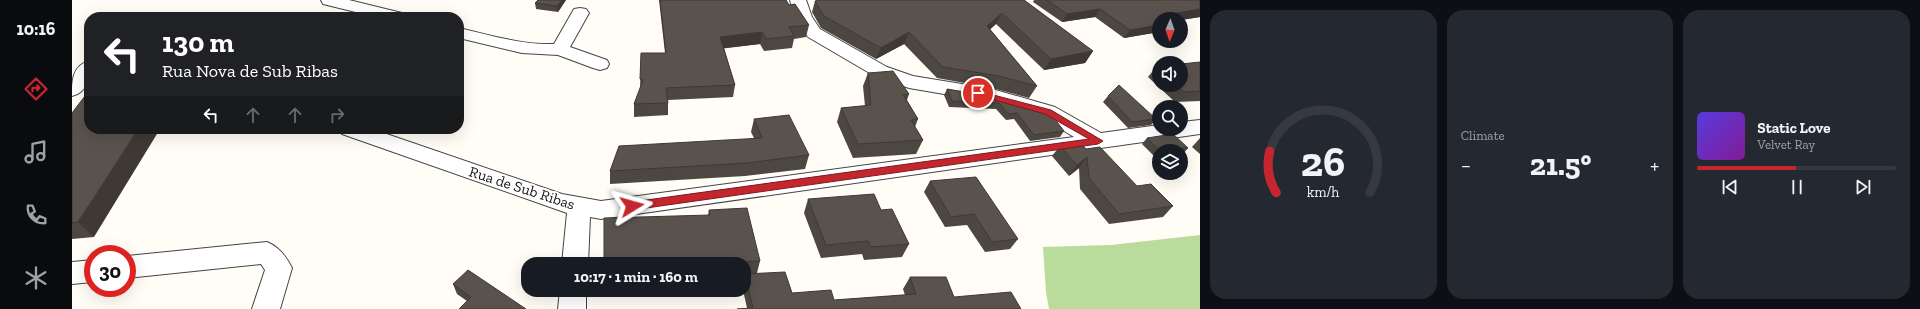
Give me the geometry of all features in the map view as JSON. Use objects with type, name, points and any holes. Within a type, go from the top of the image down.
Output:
[{"type":"street","points":[[329,0],[376,12]]},
{"type":"street","points":[[798,0],[803,17],[814,33],[880,71],[909,82],[992,96],[1048,112],[1098,141]]},
{"type":"street","points":[[560,49],[580,13]]},
{"type":"street","points":[[464,34],[514,47],[541,51],[560,49],[600,64]]},
{"type":"street","points":[[78,85],[84,75]]},
{"type":"street","name":"Rua de Sub Ribas","points":[[363,134],[561,203],[600,210],[1200,127]]},
{"type":"street","points":[[575,257],[579,207]]},
{"type":"street","points":[[136,266],[267,253],[279,268],[266,309]]},
{"type":"street","points":[[72,273],[84,272]]},
{"type":"street","points":[[572,309],[573,297]]},
{"type":"green space","points":[[1200,235],[1200,309],[1049,309],[1046,292],[1043,247],[1111,245]]},
{"type":"building","points":[[538,0],[562,0],[557,6],[535,3]]},
{"type":"building","points":[[660,0],[786,0],[789,5],[795,4],[809,25],[789,27],[794,36],[766,39],[762,32],[720,37],[735,85],[666,88],[668,103],[634,104],[643,80],[640,79],[641,53],[666,53]]},
{"type":"building","points":[[1024,0],[1093,51],[1051,59],[1002,13],[987,26],[1037,86],[999,76],[943,67],[909,32],[881,48],[824,16],[815,1]]},
{"type":"building","points":[[1047,0],[1200,0],[1200,9],[1182,12],[1152,12],[1152,26],[1130,30],[1100,9],[1067,14]]},
{"type":"building","points":[[1200,62],[1200,91],[1188,92],[1188,63]]},
{"type":"building","points":[[893,71],[909,94],[903,95],[918,119],[911,120],[923,140],[858,144],[841,108],[871,105],[868,73]]},
{"type":"building","points":[[1119,85],[1152,115],[1152,120],[1132,122],[1108,96]]},
{"type":"building","points":[[947,89],[994,97],[1044,112],[1054,118],[1064,131],[1034,135],[1017,113],[1009,114],[999,103],[952,101]]},
{"type":"building","points":[[84,97],[84,134],[135,134],[78,222],[72,223],[72,113]]},
{"type":"building","points":[[789,115],[809,155],[747,163],[610,171],[619,146],[762,138],[754,119]]},
{"type":"building","points":[[1175,136],[1184,144],[1153,144],[1147,138]]},
{"type":"building","points":[[1081,143],[1086,149],[1100,147],[1137,186],[1151,184],[1173,206],[1119,214],[1089,178],[1087,157],[1077,165],[1060,146]]},
{"type":"building","points":[[976,177],[1018,239],[992,242],[974,214],[951,217],[930,181]]},
{"type":"building","points":[[874,194],[881,210],[892,209],[909,244],[871,247],[868,241],[826,245],[808,199]]},
{"type":"building","points":[[747,208],[760,261],[751,261],[751,257],[604,257],[604,218],[710,215],[709,210]]},
{"type":"building","points":[[468,270],[526,309],[459,309],[471,297],[453,284]]},
{"type":"building","points":[[785,272],[792,293],[831,290],[834,300],[916,294],[910,277],[946,277],[954,297],[1011,292],[1021,309],[737,309],[753,308],[750,297],[751,274]]},
{"type":"route","points":[[632,206],[1098,141],[1048,112],[978,93]]}]
